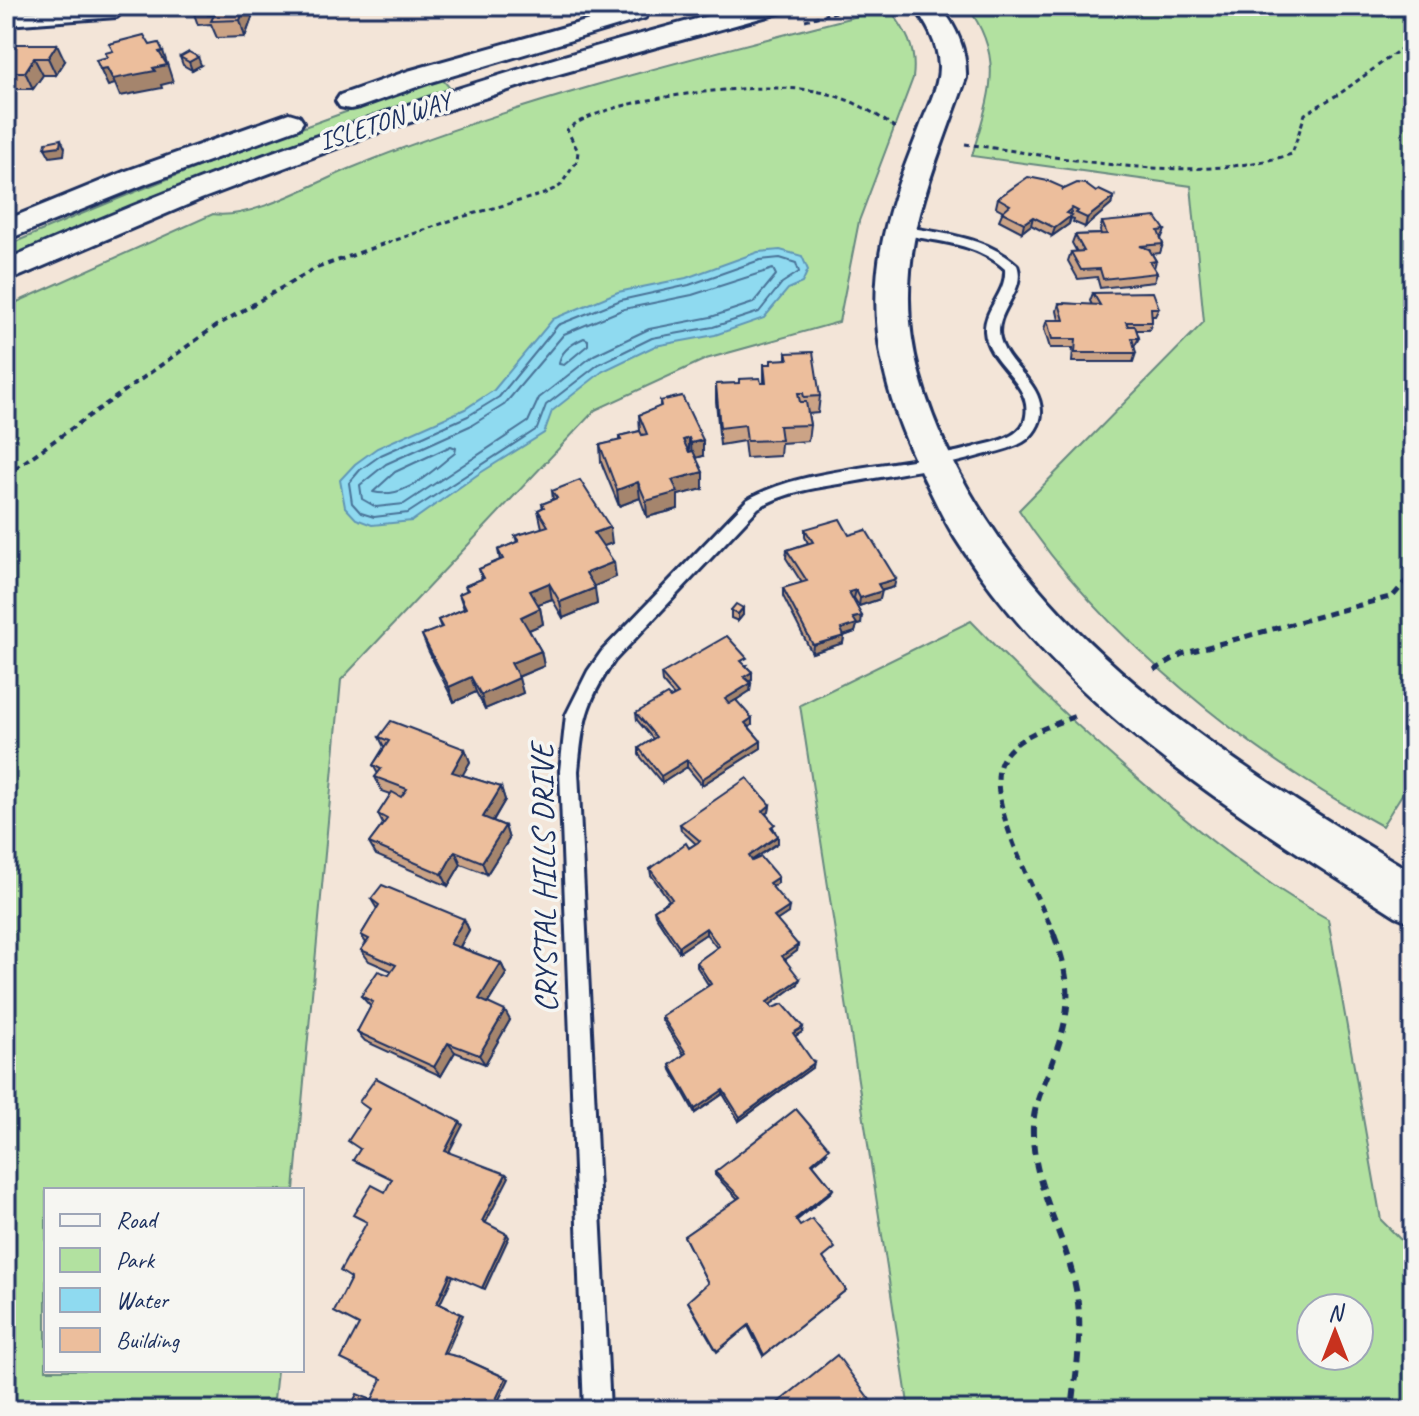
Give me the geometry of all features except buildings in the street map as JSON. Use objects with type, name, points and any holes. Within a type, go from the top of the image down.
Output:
[{"type":"main road","name":"ISLETON WAY","points":[[6,231],[137,177],[320,111],[508,49],[665,6]]},
{"type":"main road","name":"ISLETON WAY","points":[[6,272],[245,170],[373,124],[557,66],[777,6]]},
{"type":"main road","points":[[927,6],[945,32],[952,78],[901,230],[893,275],[894,337],[911,414],[973,534],[1004,577],[1082,662],[1115,693],[1222,778],[1413,900]]},
{"type":"street","points":[[6,19],[110,13]]},
{"type":"lane","name":"CRYSTAL HILLS DRIVE","points":[[597,1410],[569,771],[570,736],[575,715],[583,694],[608,656],[744,510],[759,499],[840,478],[935,462],[1009,442],[1024,434],[1035,411],[1021,380],[993,344],[990,323],[1012,286],[1012,268],[1004,259],[982,248],[901,230]]},
{"type":"path","points":[[965,144],[1172,169],[1257,164],[1292,154],[1305,114],[1342,92],[1413,40]]},
{"type":"path","points":[[6,475],[216,326],[314,269],[458,218],[544,194],[560,186],[577,161],[578,151],[567,130],[579,119],[705,93],[778,88],[843,98],[864,106],[899,130]]},
{"type":"path","points":[[1154,670],[1182,654],[1393,596],[1413,573]]},
{"type":"path","points":[[1072,1410],[1078,1302],[1054,1213],[1037,1168],[1033,1137],[1033,1112],[1071,1017],[1069,975],[1006,821],[998,767],[1006,752],[1078,715]]},
{"type":"green space","points":[[967,6],[1413,6],[1413,777],[1382,826],[1282,765],[1182,688],[1091,602],[1019,510],[1204,322],[1191,186],[972,156],[988,97],[990,62],[987,44]]},
{"type":"green space","points":[[889,8],[909,40],[913,78],[859,221],[839,322],[706,359],[595,410],[341,680],[294,1188],[44,1188],[44,1372],[277,1372],[273,1410],[6,1410],[6,307],[213,214],[245,212],[263,206],[414,144],[548,99]]},
{"type":"green space","points":[[442,79],[450,88],[222,169],[6,260],[6,246],[114,201],[277,137]]},
{"type":"green space","points":[[971,621],[1081,728],[1192,825],[1258,875],[1328,919],[1381,1220],[1413,1252],[1413,1410],[909,1410],[800,705]]},
{"type":"water","points":[[780,250],[802,256],[808,270],[802,283],[788,289],[764,318],[715,335],[655,346],[603,371],[552,411],[544,433],[412,521],[372,525],[356,519],[345,507],[340,480],[355,464],[377,448],[465,409],[494,390],[553,319],[618,292],[686,278],[758,252]]}]
